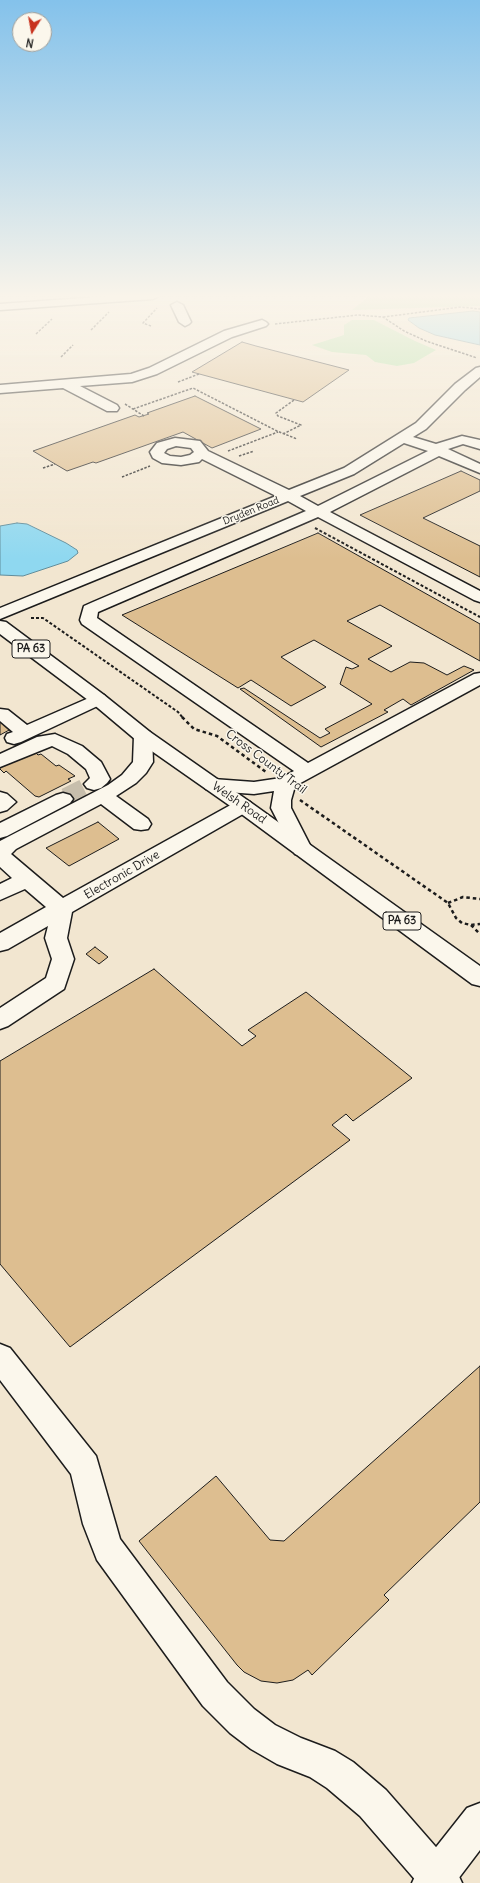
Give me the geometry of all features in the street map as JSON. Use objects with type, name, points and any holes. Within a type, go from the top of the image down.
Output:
[{"type":"street","points":[[0,389],[81,384]]},
{"type":"street","name":"Dryden Road","points":[[0,614],[349,471],[421,426],[464,384]]},
{"type":"street","points":[[68,385],[112,408]]},
{"type":"street","points":[[403,438],[436,449],[480,469]]},
{"type":"street","points":[[307,771],[88,620],[90,610],[99,605],[315,519],[433,455],[436,449],[462,440],[480,445]]},
{"type":"street","points":[[201,453],[289,496],[315,519],[480,597]]},
{"type":"street","name":"Welsh Road","points":[[0,626],[98,699],[143,736],[478,973]]},
{"type":"street","points":[[213,785],[254,788],[283,785],[480,678]]},
{"type":"street","points":[[0,745],[98,699]]},
{"type":"street","points":[[2,714],[26,733]]},
{"type":"street","points":[[0,853],[8,844],[98,790],[129,779],[139,769],[142,762],[143,736]]},
{"type":"street","points":[[0,761],[44,741],[54,740],[75,750],[94,766],[100,779],[98,790]]},
{"type":"street","points":[[283,785],[281,808],[302,849]]},
{"type":"street","points":[[98,790],[141,824]]},
{"type":"street","points":[[0,798],[6,802],[0,806]]},
{"type":"street","points":[[0,831],[66,798]]},
{"type":"street","name":"Electronic Drive","points":[[0,943],[62,910],[243,806]]},
{"type":"street","points":[[0,856],[62,910],[56,938],[63,959],[56,982],[0,1020]]},
{"type":"street","points":[[0,893],[26,879]]},
{"type":"street","points":[[0,1357],[84,1468],[99,1524],[108,1549],[215,1694],[242,1721],[264,1737],[290,1751],[322,1764],[345,1779],[373,1802],[437,1880],[480,1821]]},
{"type":"path","points":[[133,409],[193,388],[283,434],[297,439]]},
{"type":"path","points":[[283,434],[301,426],[278,416],[276,413],[294,400]]},
{"type":"path","points":[[236,458],[254,451]]},
{"type":"path","points":[[43,468],[55,464]]},
{"type":"path","points":[[315,519],[480,617]]},
{"type":"path","name":"Cross County Trail","points":[[31,618],[43,618],[178,712],[194,728],[217,736],[266,771],[269,777],[283,785],[448,903],[456,918],[462,923],[472,925]]},
{"type":"path","points":[[448,903],[463,897],[480,899]]},
{"type":"path","points":[[472,925],[480,924]]},
{"type":"path","points":[[472,925],[480,934]]},
{"type":"water","points":[[17,523],[27,524],[66,543],[77,550],[78,553],[68,561],[23,576],[0,575],[0,526]]},
{"type":"building","points":[[236,384],[329,384],[303,402]]},
{"type":"building","points":[[195,396],[261,429],[212,448],[183,432],[96,463],[93,462],[67,471],[33,451],[135,415],[139,417],[149,414],[147,413]]},
{"type":"building","points":[[461,471],[480,480],[480,491],[423,518],[480,546],[480,577],[360,515]]},
{"type":"building","points":[[318,533],[480,624],[480,661],[380,605],[347,621],[392,646],[368,659],[391,672],[410,662],[424,663],[447,675],[464,666],[474,670],[411,705],[403,699],[384,710],[388,712],[321,747],[240,689],[244,688],[320,738],[330,733],[325,729],[372,704],[340,684],[346,667],[352,669],[359,666],[314,640],[281,657],[326,687],[291,706],[251,680],[238,688],[122,615]]},
{"type":"building","points":[[0,721],[11,729],[0,735]]},
{"type":"building","points":[[33,750],[38,755],[41,754],[56,766],[59,765],[75,776],[68,779],[71,781],[39,797],[35,796],[6,771],[4,773],[0,769],[0,766]]},
{"type":"building","points":[[98,822],[119,839],[69,866],[46,848]]},
{"type":"building","points":[[95,947],[108,957],[99,964],[86,954]]},
{"type":"building","points":[[154,969],[242,1046],[256,1036],[248,1030],[306,992],[412,1078],[353,1121],[346,1114],[332,1125],[350,1140],[70,1347],[0,1264],[0,1061]]},
{"type":"building","points":[[480,1366],[480,1502],[384,1595],[389,1600],[312,1675],[308,1670],[293,1680],[277,1683],[261,1681],[244,1672],[139,1541],[216,1476],[270,1540],[284,1541]]},
{"type":"tunnel","points":[[66,798],[94,784]]}]
